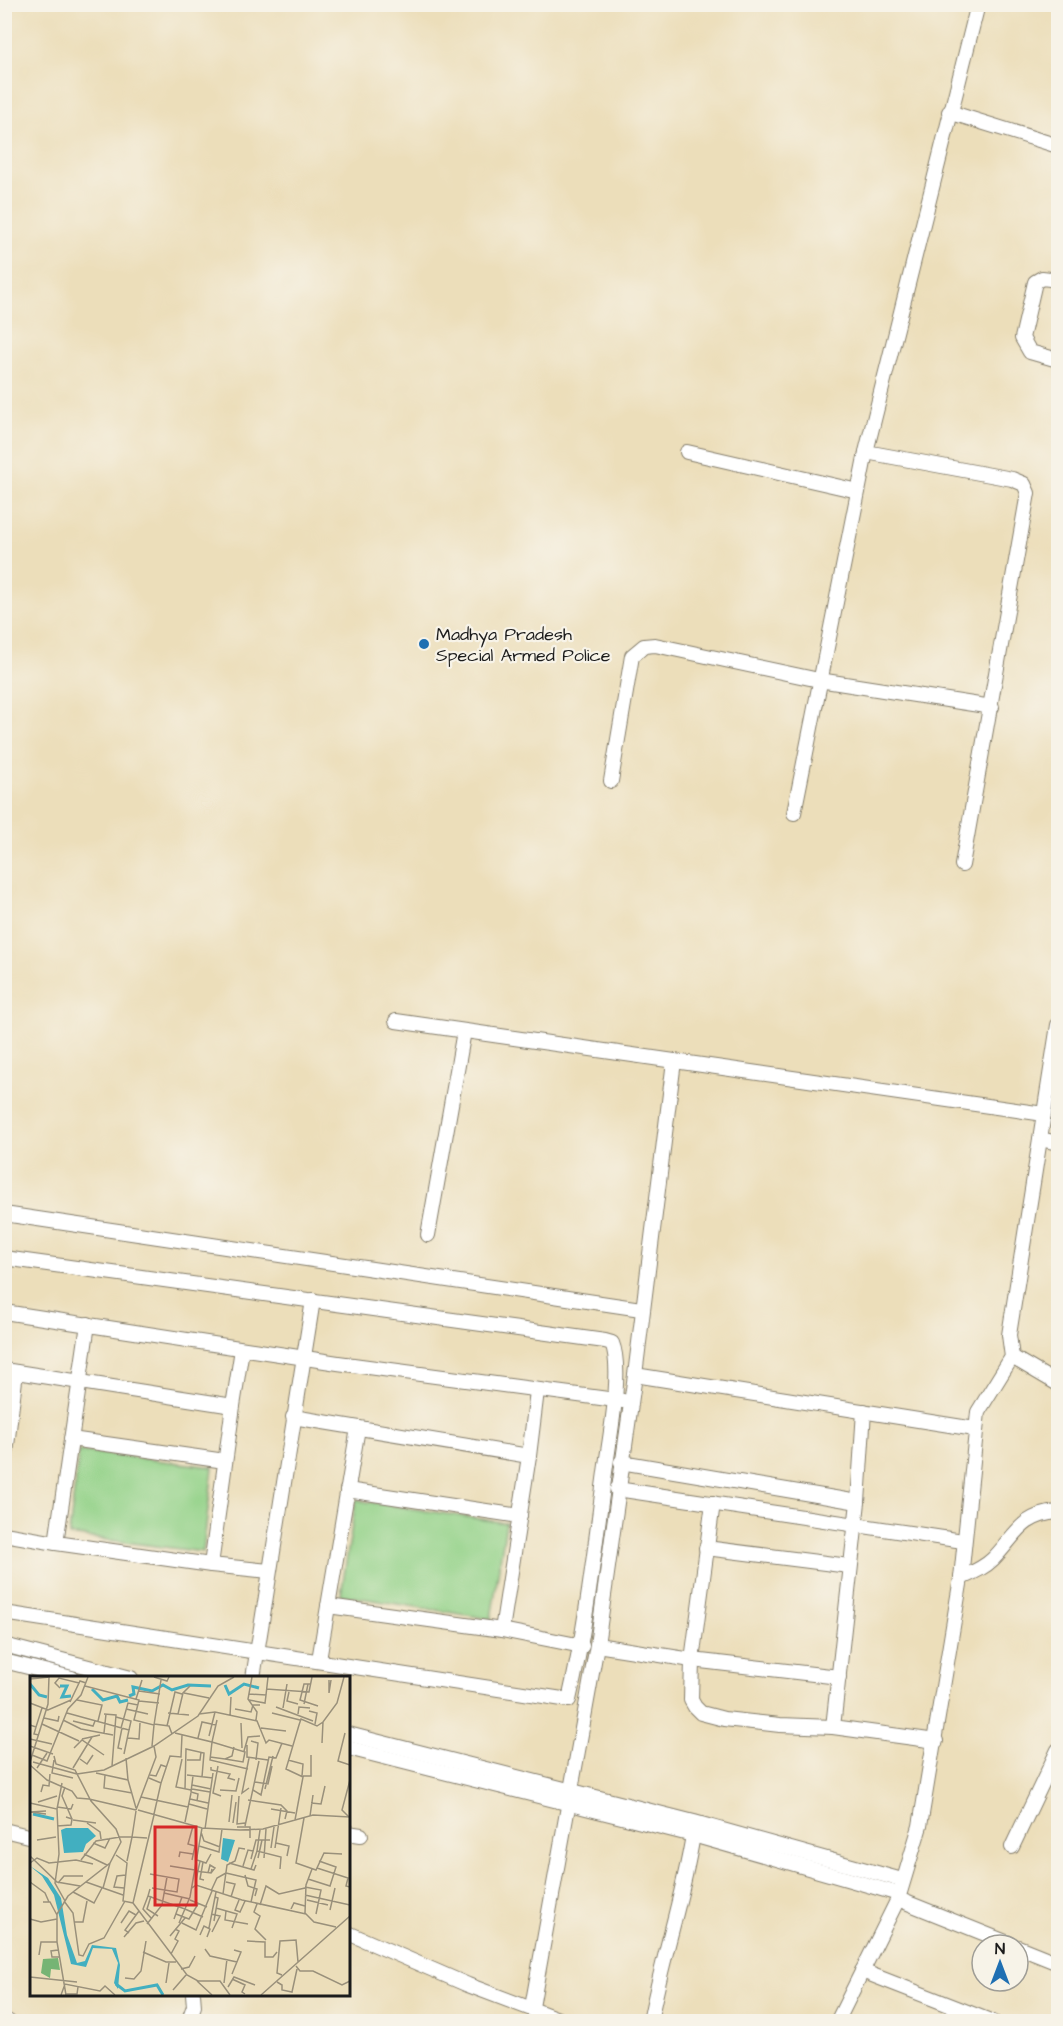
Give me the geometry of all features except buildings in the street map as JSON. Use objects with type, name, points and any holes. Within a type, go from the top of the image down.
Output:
[{"type":"street","points":[[794,813],[866,452],[949,112],[978,4]]},
{"type":"street","points":[[949,112],[1059,146]]},
{"type":"street","points":[[1059,280],[1042,278],[1035,282],[1022,338],[1030,352],[1059,360]]},
{"type":"street","points":[[687,452],[858,491]]},
{"type":"street","points":[[866,452],[1012,479],[1024,484],[1029,493],[962,866]]},
{"type":"street","points":[[611,781],[632,656],[644,646],[655,645],[819,680],[992,707]]},
{"type":"street","points":[[396,1021],[1044,1114]]},
{"type":"street","points":[[837,2022],[900,1891],[920,1826],[936,1741],[961,1578],[975,1429],[978,1412],[1012,1357],[1009,1335],[1059,1025]]},
{"type":"street","points":[[428,1235],[464,1030]]},
{"type":"street","points":[[532,2007],[597,1645],[617,1489],[635,1375],[641,1309],[674,1061]]},
{"type":"street","points":[[1040,1139],[1059,1143]]},
{"type":"street","points":[[4,1214],[641,1309]]},
{"type":"street","points":[[4,1258],[612,1343],[616,1352],[614,1401],[582,1646],[569,1700],[257,1650],[4,1613]]},
{"type":"street","points":[[253,1676],[313,1300]]},
{"type":"street","points":[[4,1312],[302,1358],[631,1402]]},
{"type":"street","points":[[57,1543],[88,1324]]},
{"type":"street","points":[[211,1565],[242,1348]]},
{"type":"street","points":[[1012,1357],[1059,1384]]},
{"type":"street","points":[[4,1470],[10,1371],[232,1406]]},
{"type":"street","points":[[635,1375],[975,1429]]},
{"type":"street","points":[[502,1630],[537,1391]]},
{"type":"street","points":[[833,1727],[849,1566],[858,1502],[864,1411]]},
{"type":"street","points":[[293,1417],[529,1456]]},
{"type":"street","points":[[319,1660],[358,1428]]},
{"type":"street","points":[[71,1440],[225,1461]]},
{"type":"street","points":[[621,1462],[858,1502]]},
{"type":"street","points":[[617,1489],[963,1541]]},
{"type":"street","points":[[347,1490],[520,1516]]},
{"type":"street","points":[[713,1503],[692,1660],[691,1700],[701,1713],[724,1719],[780,1725],[833,1727],[936,1741]]},
{"type":"street","points":[[961,1578],[984,1567],[1013,1533],[1034,1517],[1059,1512]]},
{"type":"street","points":[[4,1534],[211,1565],[269,1571]]},
{"type":"street","points":[[706,1548],[849,1566]]},
{"type":"street","points":[[328,1606],[502,1630],[582,1646]]},
{"type":"street","points":[[4,1645],[123,1676]]},
{"type":"street","points":[[597,1645],[692,1660],[839,1677]]},
{"type":"street","points":[[4,1661],[65,1676]]},
{"type":"street","points":[[73,1676],[76,1664]]},
{"type":"street","points":[[350,1735],[693,1835],[900,1891]]},
{"type":"street","points":[[350,1748],[569,1798],[694,1822],[900,1891],[988,1933]]},
{"type":"street","points":[[1012,1847],[1059,1750]]},
{"type":"street","points":[[5,1834],[30,1834]]},
{"type":"street","points":[[650,2022],[661,1968],[680,1901],[693,1835]]},
{"type":"street","points":[[350,1934],[468,1985],[532,2007],[566,2022]]},
{"type":"street","points":[[1030,1952],[1059,1963]]},
{"type":"street","points":[[862,1971],[993,2022]]},
{"type":"street","points":[[188,2022],[194,2006],[193,1996]]},
{"type":"street","points":[[4,2019],[9,2022]]},
{"type":"green space","points":[[79,1451],[213,1467],[203,1552],[69,1535]]},
{"type":"green space","points":[[356,1500],[506,1523],[491,1619],[341,1595]]},
{"type":"place","name":"Madhya Pradesh Special Armed Police","points":[[424,644]]}]
